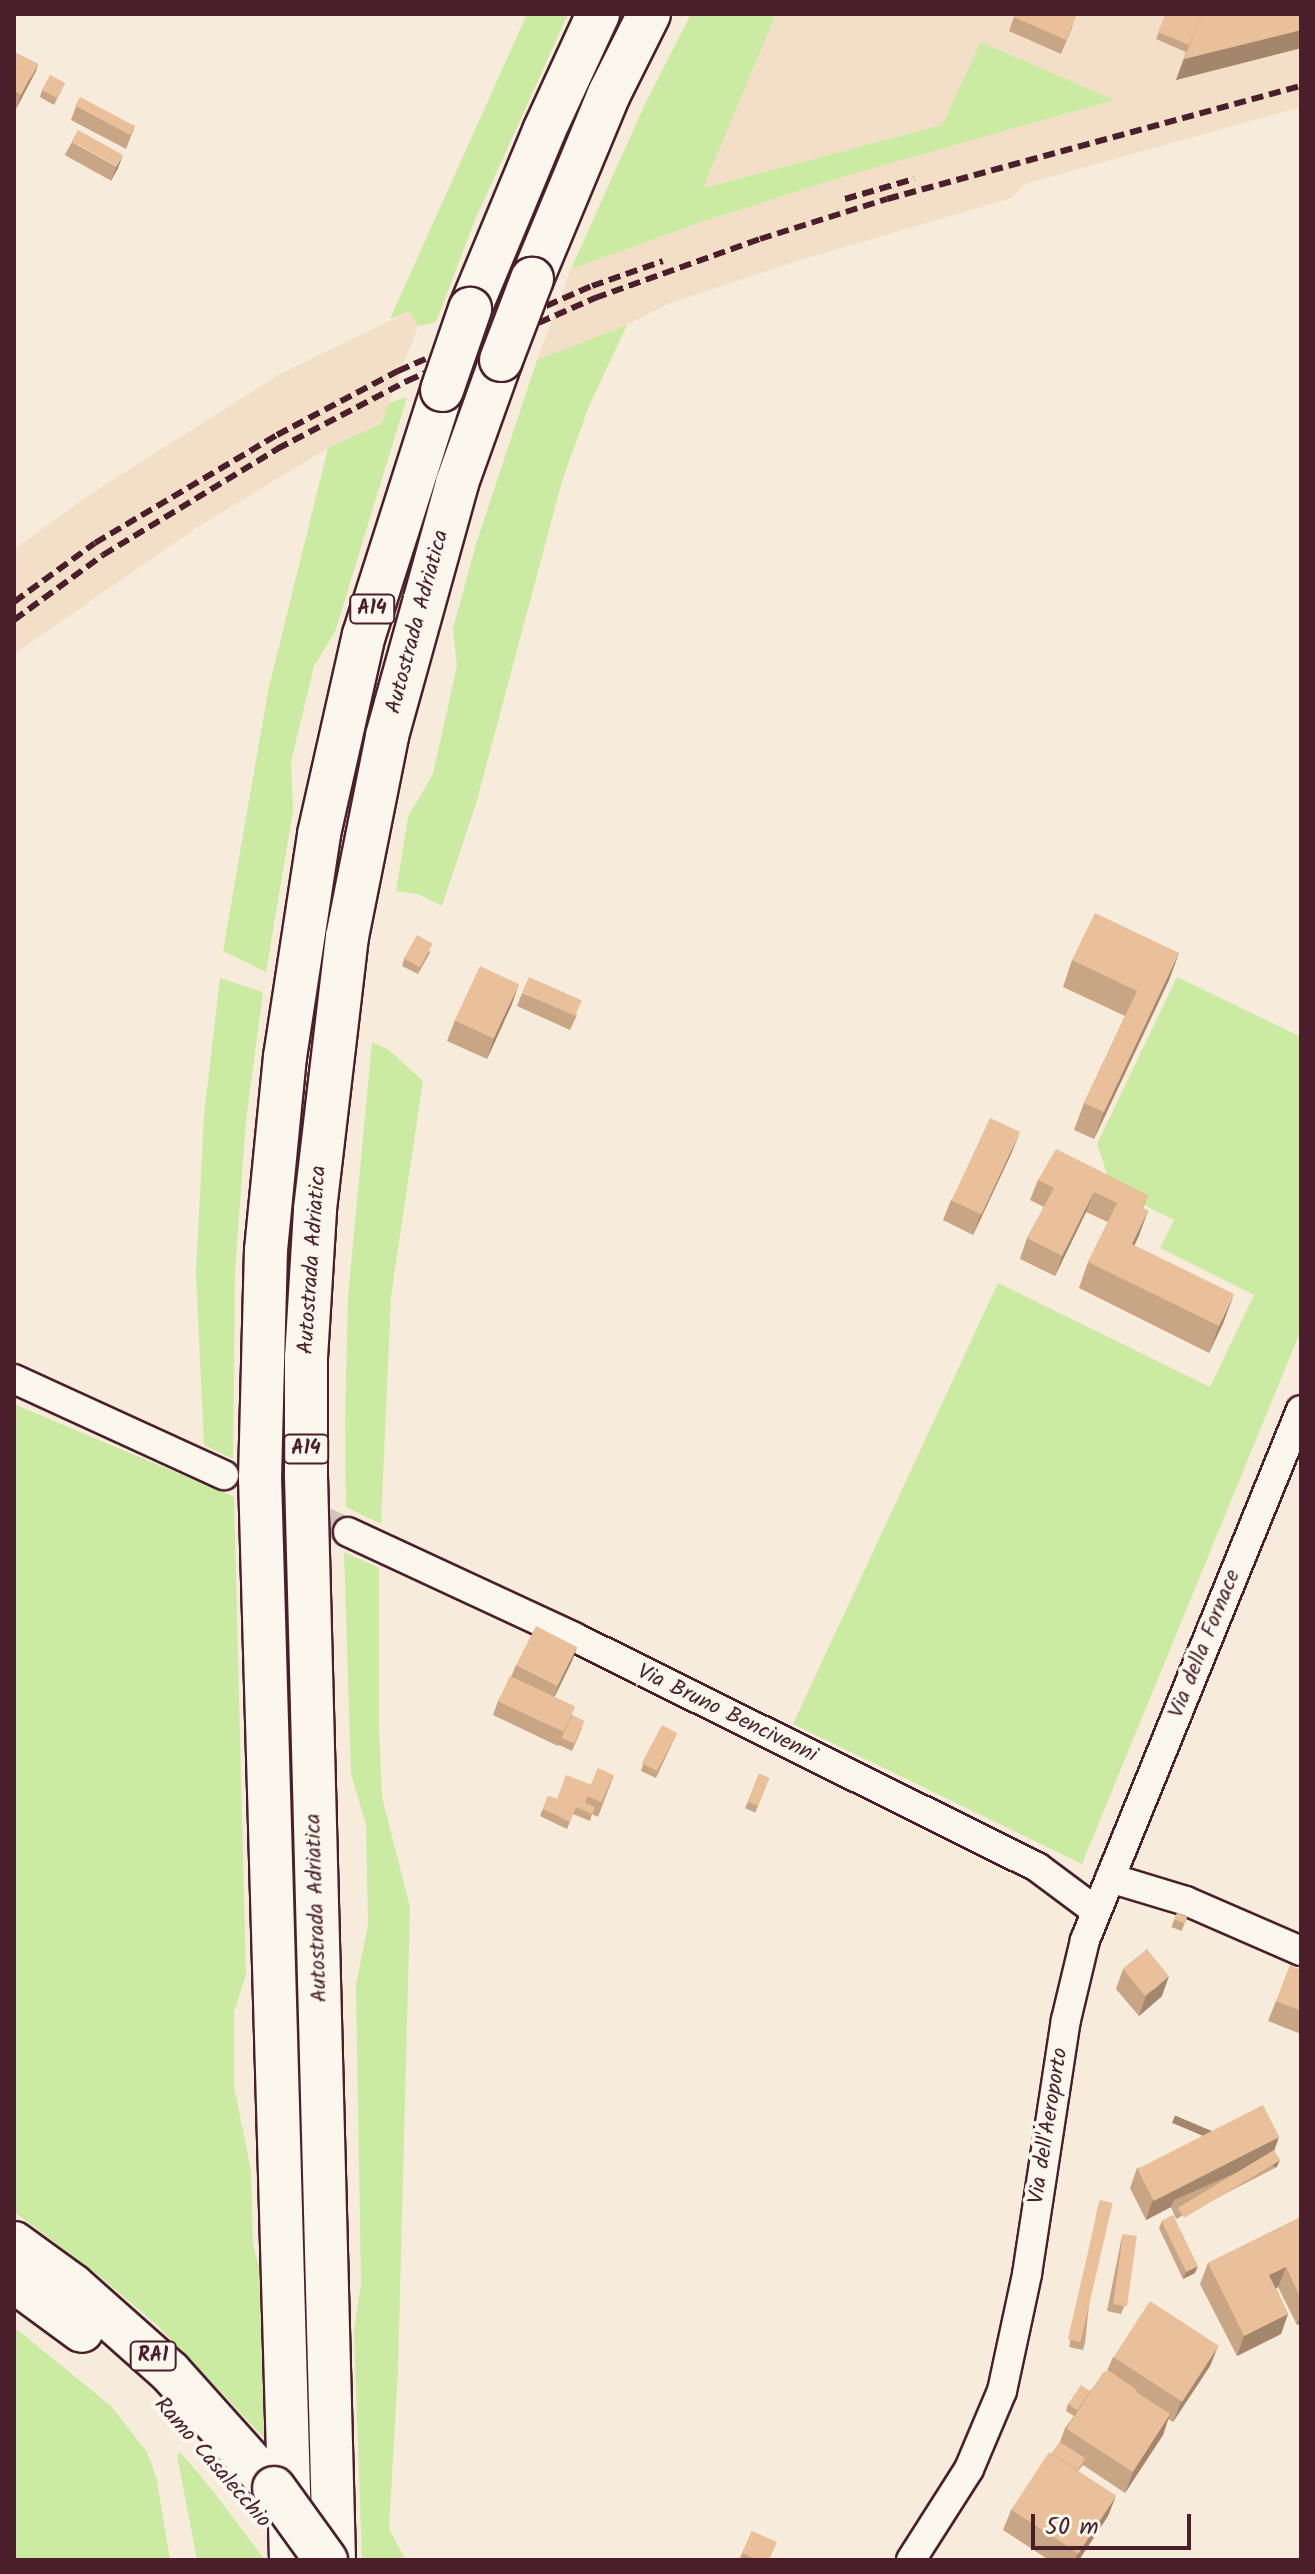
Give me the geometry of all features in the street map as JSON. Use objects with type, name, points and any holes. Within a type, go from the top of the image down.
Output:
[{"type":"highway","name":"Autostrada Adriatica","points":[[282,2534],[260,1478],[266,1250],[285,1057],[319,834],[368,621],[470,309],[544,131],[598,14]]},
{"type":"highway","name":"Autostrada Adriatica","points":[[334,2560],[306,1475],[306,1358],[315,1209],[347,937],[387,736],[457,483],[532,279],[609,94],[649,14]]},
{"type":"highway","name":"RA1","points":[[14,2243],[72,2285],[170,2372],[282,2534],[326,2560]]},
{"type":"highway","name":"Ramo Casalecchio","points":[[14,2281],[103,2348],[156,2398],[282,2534]]},
{"type":"street","points":[[14,1379],[224,1475]]},
{"type":"street","name":"Via della Fornace","points":[[1110,1878],[1301,1410]]},
{"type":"street","name":"Via Bruno Bencivenni","points":[[348,1532],[574,1637],[1037,1867],[1096,1911]]},
{"type":"street","points":[[1110,1878],[1186,1901],[1301,1951]]},
{"type":"street","name":"Via dell'Aeroporto","points":[[911,2560],[969,2469],[1002,2391],[1027,2274],[1070,1996],[1096,1911],[1110,1878]]},
{"type":"shaded area","points":[[776,14],[1301,14],[1301,107],[1025,184],[1012,198],[800,260],[668,304],[627,325],[537,360],[571,269],[704,221],[849,175],[1113,100],[981,42],[942,125],[702,188]]},
{"type":"shaded area","points":[[410,311],[418,326],[381,424],[328,448],[196,528],[14,654],[14,549],[95,491],[280,374]]},
{"type":"green space","points":[[527,14],[568,14],[475,220],[436,322],[418,326],[410,311],[390,319]]},
{"type":"green space","points":[[691,14],[776,14],[703,188],[942,125],[981,42],[1114,100],[849,175],[704,221],[571,269],[646,102]]},
{"type":"green space","points":[[627,325],[589,406],[562,481],[477,800],[442,906],[418,894],[396,891],[408,817],[433,774],[457,666],[453,629],[476,544],[537,360]]},
{"type":"green space","points":[[407,397],[335,632],[314,666],[291,762],[293,811],[266,972],[223,951],[268,691],[328,448],[381,424],[389,403]]},
{"type":"green space","points":[[1177,977],[1301,1037],[1301,1330],[1082,1864],[793,1724],[998,1283],[1210,1387],[1254,1295],[1160,1248],[1174,1220],[1112,1189],[1097,1144]]},
{"type":"green space","points":[[220,978],[263,992],[246,1120],[235,1271],[233,1459],[204,1445],[196,1273],[204,1115]]},
{"type":"green space","points":[[372,1042],[389,1050],[423,1081],[391,1296],[381,1524],[346,1507],[348,1297]]},
{"type":"green space","points":[[14,1404],[234,1497],[246,1975],[234,2012],[234,2086],[251,2170],[253,2243],[261,2276],[269,2443],[159,2327],[97,2274],[14,2212]]},
{"type":"green space","points":[[344,1552],[379,1568],[382,1797],[410,1907],[398,2371],[389,2529],[406,2560],[362,2560],[354,2331],[361,2283],[356,1985],[368,1925],[366,1824],[351,1774]]},
{"type":"green space","points":[[14,2327],[111,2406],[147,2452],[157,2480],[170,2560],[14,2560]]},
{"type":"green space","points":[[181,2453],[265,2560],[197,2560],[177,2455]]},
{"type":"building","points":[[1015,14],[1077,14],[1066,40],[1014,17]]},
{"type":"building","points":[[1166,14],[1202,14],[1189,45],[1158,32]]},
{"type":"building","points":[[1202,14],[1301,14],[1301,30],[1184,59]]},
{"type":"building","points":[[14,52],[38,64],[30,80],[32,74],[14,64]]},
{"type":"building","points":[[14,64],[32,74],[21,95],[14,91]]},
{"type":"building","points":[[50,75],[65,83],[57,98],[42,90]]},
{"type":"building","points":[[80,97],[135,126],[130,135],[75,106]]},
{"type":"building","points":[[78,130],[123,155],[116,166],[72,141]]},
{"type":"building","points":[[1095,913],[1179,953],[1104,1112],[1084,1103],[1137,991],[1072,960]]},
{"type":"building","points":[[417,935],[433,944],[420,967],[404,959]]},
{"type":"building","points":[[480,966],[519,984],[494,1039],[455,1020]]},
{"type":"building","points":[[529,977],[582,1001],[575,1016],[522,993]]},
{"type":"building","points":[[990,1118],[1020,1132],[981,1214],[952,1200]]},
{"type":"building","points":[[1056,1149],[1148,1195],[1142,1208],[1120,1197],[1117,1203],[1094,1192],[1062,1256],[1027,1238],[1054,1188],[1038,1180]]},
{"type":"building","points":[[1120,1197],[1148,1211],[1132,1244],[1234,1294],[1219,1326],[1088,1262]]},
{"type":"building","points":[[536,1626],[577,1647],[557,1686],[516,1665]]},
{"type":"building","points":[[510,1676],[575,1706],[563,1732],[498,1701]]},
{"type":"building","points":[[572,1715],[585,1721],[574,1744],[561,1738]]},
{"type":"building","points":[[662,1725],[677,1733],[657,1771],[642,1763]]},
{"type":"building","points":[[598,1768],[614,1775],[601,1802],[586,1795]]},
{"type":"building","points":[[759,1774],[769,1778],[758,1806],[748,1802]]},
{"type":"building","points":[[566,1775],[592,1785],[585,1803],[595,1807],[592,1814],[576,1807],[570,1822],[543,1809],[548,1796],[557,1799]]},
{"type":"building","points":[[1177,1913],[1187,1917],[1185,1924],[1174,1919]]},
{"type":"building","points":[[1147,1949],[1169,1976],[1145,1996],[1123,1969]]},
{"type":"building","points":[[1290,1965],[1301,1970],[1301,2011],[1276,2001]]},
{"type":"building","points":[[1263,2105],[1279,2137],[1154,2201],[1137,2169]]},
{"type":"building","points":[[1274,2150],[1280,2160],[1184,2218],[1178,2208]]},
{"type":"building","points":[[1100,2200],[1113,2203],[1080,2342],[1068,2339]]},
{"type":"building","points":[[1173,2215],[1198,2266],[1186,2272],[1161,2221]]},
{"type":"building","points":[[1301,2217],[1301,2299],[1286,2267],[1269,2275],[1288,2314],[1244,2336],[1208,2263]]},
{"type":"building","points":[[1123,2234],[1137,2236],[1127,2306],[1113,2304]]},
{"type":"building","points":[[1150,2301],[1219,2346],[1182,2402],[1114,2357]]},
{"type":"building","points":[[1108,2370],[1137,2390],[1136,2392],[1106,2373]]},
{"type":"building","points":[[1104,2371],[1170,2414],[1133,2472],[1066,2429]]},
{"type":"building","points":[[1081,2385],[1090,2391],[1077,2410],[1068,2404]]},
{"type":"building","points":[[1060,2442],[1085,2458],[1078,2470],[1052,2454]]},
{"type":"building","points":[[1049,2452],[1116,2496],[1079,2553],[1011,2510]]},
{"type":"building","points":[[752,2531],[777,2542],[769,2560],[754,2560],[742,2553]]},
{"type":"tunnel","points":[[247,1485],[348,1532]]},
{"type":"railway","points":[[14,620],[103,555],[277,449],[407,381],[595,298],[760,239],[887,199],[1301,86]]},
{"type":"railway","points":[[845,199],[914,179]]},
{"type":"railway","points":[[14,602],[95,543],[277,435],[398,371],[592,286],[663,261]]}]
